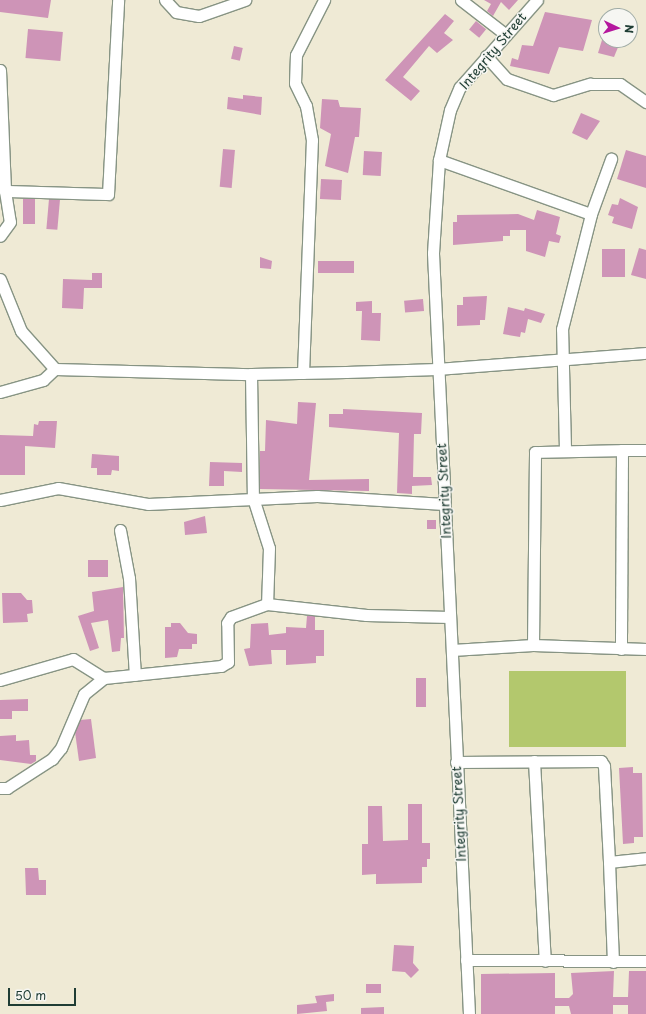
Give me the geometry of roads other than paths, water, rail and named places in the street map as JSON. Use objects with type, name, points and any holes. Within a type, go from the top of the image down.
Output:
[{"type":"street","points":[[4,191],[108,194],[118,0]]},
{"type":"street","points":[[165,0],[176,12],[199,16],[245,0]]},
{"type":"street","points":[[303,373],[312,140],[306,106],[295,83],[296,55],[324,0]]},
{"type":"street","points":[[461,0],[505,34]]},
{"type":"street","name":"Integrity Street","points":[[469,1014],[432,253],[439,160],[450,110],[460,87],[505,34],[537,0]]},
{"type":"street","points":[[486,56],[507,79],[553,95],[590,84],[620,84],[646,102]]},
{"type":"street","points":[[0,70],[4,191],[10,222],[0,236]]},
{"type":"street","points":[[566,449],[561,357],[562,329],[591,214],[611,159]]},
{"type":"street","points":[[439,160],[591,214]]},
{"type":"street","points":[[0,279],[21,331],[55,369]]},
{"type":"street","points":[[0,392],[43,380],[55,369],[250,374],[303,373],[437,369],[561,357],[646,352]]},
{"type":"street","points":[[250,374],[253,498],[269,548],[267,604]]},
{"type":"street","points":[[534,645],[536,452],[566,449],[646,450]]},
{"type":"street","points":[[621,649],[622,450]]},
{"type":"street","points":[[0,500],[58,488],[148,504],[317,496],[444,504]]},
{"type":"street","points":[[120,530],[129,578],[136,675]]},
{"type":"street","points":[[0,788],[6,788],[52,759],[61,748],[84,694],[104,678],[222,666],[228,662],[227,623],[231,617],[267,604],[366,615],[450,617]]},
{"type":"street","points":[[452,650],[534,645],[646,650]]},
{"type":"street","points":[[0,680],[73,659],[104,678]]},
{"type":"street","points":[[534,761],[545,961]]},
{"type":"street","points":[[456,762],[601,761],[604,766],[613,962]]},
{"type":"street","points":[[609,862],[646,858]]},
{"type":"street","points":[[466,960],[646,961]]}]
